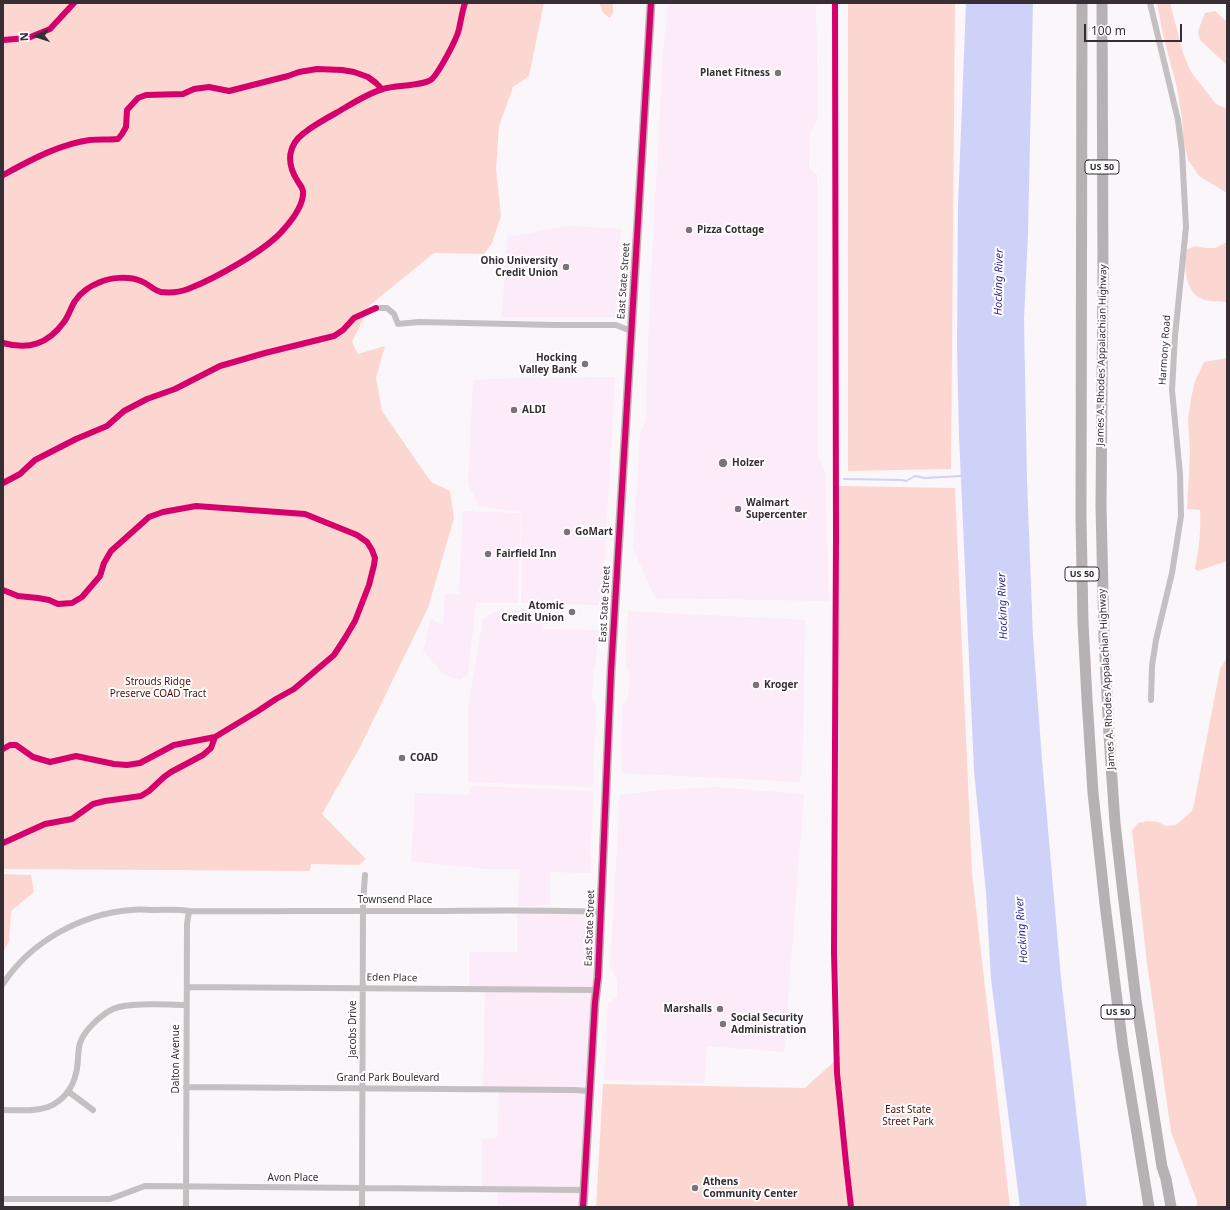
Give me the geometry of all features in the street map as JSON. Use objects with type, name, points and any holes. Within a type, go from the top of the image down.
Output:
[{"type":"highway","name":"James A. Rhodes Appalachian Highway","points":[[1082,3],[1081,524],[1083,623],[1087,699],[1093,793],[1106,919],[1123,1048],[1149,1207]]},
{"type":"highway","name":"James A. Rhodes Appalachian Highway","points":[[1102,3],[1103,274],[1101,514],[1104,637],[1109,735],[1115,823],[1136,1000],[1162,1167],[1166,1179],[1171,1207]]},
{"type":"highway","points":[[1162,1167],[1162,1180],[1167,1207]]},
{"type":"main road","name":"East State Street","points":[[583,1207],[595,1002],[598,977],[611,668],[651,3]]},
{"type":"street","name":"Harmony Road","points":[[1150,3],[1178,120],[1182,152],[1186,227],[1174,336],[1172,390],[1180,474],[1181,516],[1172,574],[1156,640],[1152,666],[1151,700]]},
{"type":"street","points":[[376,308],[388,308],[394,314],[398,324],[419,322],[534,325],[616,325],[631,331]]},
{"type":"street","name":"Jacobs Drive","points":[[362,1207],[363,896],[365,875]]},
{"type":"street","name":"Townsend Place","points":[[3,984],[16,966],[39,945],[76,924],[97,916],[131,910],[178,910],[189,912],[529,910],[600,912]]},
{"type":"street","name":"Dalton Avenue","points":[[186,1207],[186,1005],[187,919],[189,912]]},
{"type":"street","name":"Eden Place","points":[[187,987],[597,990]]},
{"type":"street","points":[[3,1110],[32,1110],[48,1107],[61,1100],[69,1092],[76,1073],[78,1052],[81,1041],[86,1031],[103,1015],[118,1007],[130,1005],[186,1005]]},
{"type":"street","name":"Grand Park Boulevard","points":[[186,1087],[590,1091]]},
{"type":"street","points":[[69,1092],[93,1110]]},
{"type":"street","name":"Avon Place","points":[[3,1199],[105,1200],[145,1186],[584,1190]]},
{"type":"shaded area","points":[[668,3],[830,3],[816,6],[818,117],[809,137],[809,169],[817,174],[818,455],[825,471],[829,601],[655,598],[633,548],[640,435],[646,419],[649,314],[663,51]]},
{"type":"shaded area","points":[[570,226],[621,229],[615,317],[502,317],[507,237]]},
{"type":"shaded area","points":[[615,377],[602,605],[521,603],[522,512],[479,506],[468,484],[473,380]]},
{"type":"shaded area","points":[[463,511],[521,513],[518,603],[476,603],[468,674],[460,680],[443,674],[423,651],[431,618],[443,626],[445,594],[459,594]]},
{"type":"shaded area","points":[[545,606],[543,629],[599,630],[595,667],[593,672],[592,697],[596,704],[593,787],[468,782],[468,706],[483,620],[493,612],[522,610]]},
{"type":"shaded area","points":[[628,611],[805,620],[803,753],[800,782],[622,773],[621,753],[623,704],[628,699],[630,675],[625,662]]},
{"type":"shaded area","points":[[472,786],[593,791],[590,873],[550,872],[550,904],[518,907],[520,869],[486,869],[411,861],[415,793],[468,795]]},
{"type":"shaded area","points":[[716,787],[804,794],[784,1052],[707,1046],[704,1083],[604,1080],[608,1003],[617,997],[617,980],[610,967],[620,795],[660,790]]},
{"type":"shaded area","points":[[600,912],[583,1207],[498,1207],[498,1186],[482,1186],[482,1139],[497,1138],[499,1090],[483,1089],[485,989],[469,988],[469,952],[517,952],[517,913]]},
{"type":"green space","name":"Strouds Ridge Preserve COAD Tract","points":[[3,3],[544,3],[529,76],[513,87],[499,126],[496,169],[501,216],[492,243],[484,254],[434,253],[370,305],[352,342],[358,354],[385,346],[376,378],[382,411],[431,482],[450,491],[454,518],[428,608],[359,749],[322,814],[366,859],[359,865],[311,864],[310,871],[3,869]]},
{"type":"green space","points":[[599,3],[613,3],[613,13],[610,18],[603,13]]},
{"type":"green space","points":[[848,3],[955,3],[951,469],[848,471]]},
{"type":"green space","points":[[1157,3],[1170,3],[1183,53],[1191,72],[1216,104],[1227,109],[1227,193],[1199,176],[1188,160],[1183,140],[1182,119],[1177,88],[1163,35]]},
{"type":"green space","points":[[1215,11],[1227,22],[1227,65],[1200,40],[1198,31],[1205,13]]},
{"type":"green space","points":[[1227,242],[1227,302],[1202,299],[1196,295],[1189,284],[1186,270],[1185,250],[1195,246],[1215,248]]},
{"type":"green space","points":[[1227,358],[1227,561],[1198,571],[1195,569],[1198,554],[1200,510],[1187,509],[1190,453],[1188,420],[1195,381],[1204,362]]},
{"type":"green space","name":"East State Street Park","points":[[839,486],[955,488],[972,873],[1010,1207],[596,1207],[603,1084],[805,1088],[840,1056],[838,950]]},
{"type":"green space","points":[[1227,657],[1227,1207],[1197,1207],[1197,1201],[1171,1132],[1147,963],[1132,831],[1138,823],[1148,821],[1158,822],[1166,826],[1176,825],[1192,811],[1220,669]]},
{"type":"green space","points":[[3,874],[31,875],[34,892],[11,911],[9,941],[3,952]]},
{"type":"water","name":"Hocking River","points":[[966,3],[1033,3],[1028,234],[1024,319],[1027,481],[1033,637],[1061,978],[1087,1207],[1020,1207],[991,979],[986,893],[974,770],[959,436],[957,347],[958,206]]},
{"type":"waterway","points":[[844,479],[906,481],[915,476],[925,478],[961,476]]},
{"type":"cycle path","points":[[3,40],[28,38],[50,29],[74,3]]},
{"type":"cycle path","points":[[3,343],[21,346],[30,345],[45,340],[58,330],[77,298],[95,284],[103,281],[114,278],[131,278],[144,282],[161,292],[182,291],[225,271],[253,255],[276,237],[287,225],[297,212],[302,201],[303,189],[293,173],[290,160],[292,148],[299,138],[320,122],[370,94],[388,88],[423,83],[432,79],[443,63],[455,40],[465,3]]},
{"type":"cycle path","points":[[583,1207],[595,1002],[598,977],[611,672],[651,3]]},
{"type":"cycle path","points":[[835,3],[836,537],[834,952],[837,1073],[851,1207]]},
{"type":"cycle path","points":[[3,175],[23,164],[67,145],[90,140],[118,139],[126,127],[127,110],[138,98],[146,95],[183,94],[194,89],[209,87],[229,91],[299,72],[317,69],[354,72],[368,77],[382,89]]},
{"type":"cycle path","points":[[3,483],[20,474],[35,460],[76,439],[107,426],[124,411],[147,399],[175,389],[220,366],[334,336],[343,330],[354,318],[376,308]]},
{"type":"cycle path","points":[[3,590],[18,596],[49,600],[58,604],[72,603],[82,597],[100,576],[104,563],[111,551],[149,517],[163,512],[196,506],[305,514],[357,535],[367,542],[375,558],[369,585],[355,621],[345,638],[334,655],[294,689],[215,737],[211,748],[203,755],[171,772],[141,796],[93,804],[72,819],[45,824],[3,843]]},
{"type":"cycle path","points":[[3,749],[10,745],[16,745],[33,757],[50,762],[76,756],[114,764],[127,765],[140,763],[174,745],[215,737]]},
{"type":"place","name":"Planet Fitness","points":[[778,73]]},
{"type":"place","name":"Pizza Cottage","points":[[689,230]]},
{"type":"place","name":"Ohio University Credit Union","points":[[566,267]]},
{"type":"place","name":"Hocking Valley Bank","points":[[585,364]]},
{"type":"place","name":"ALDI","points":[[514,410]]},
{"type":"place","name":"Holzer","points":[[723,463]]},
{"type":"place","name":"Walmart Supercenter","points":[[738,509]]},
{"type":"place","name":"GoMart","points":[[567,532]]},
{"type":"place","name":"Fairfield Inn","points":[[488,554]]},
{"type":"place","name":"Atomic Credit Union","points":[[572,612]]},
{"type":"place","name":"Kroger","points":[[756,685]]},
{"type":"place","name":"COAD","points":[[402,758]]},
{"type":"place","name":"Marshalls","points":[[720,1009]]},
{"type":"place","name":"Social Security Administration","points":[[723,1024]]},
{"type":"place","name":"Athens Community Center","points":[[695,1188]]}]
